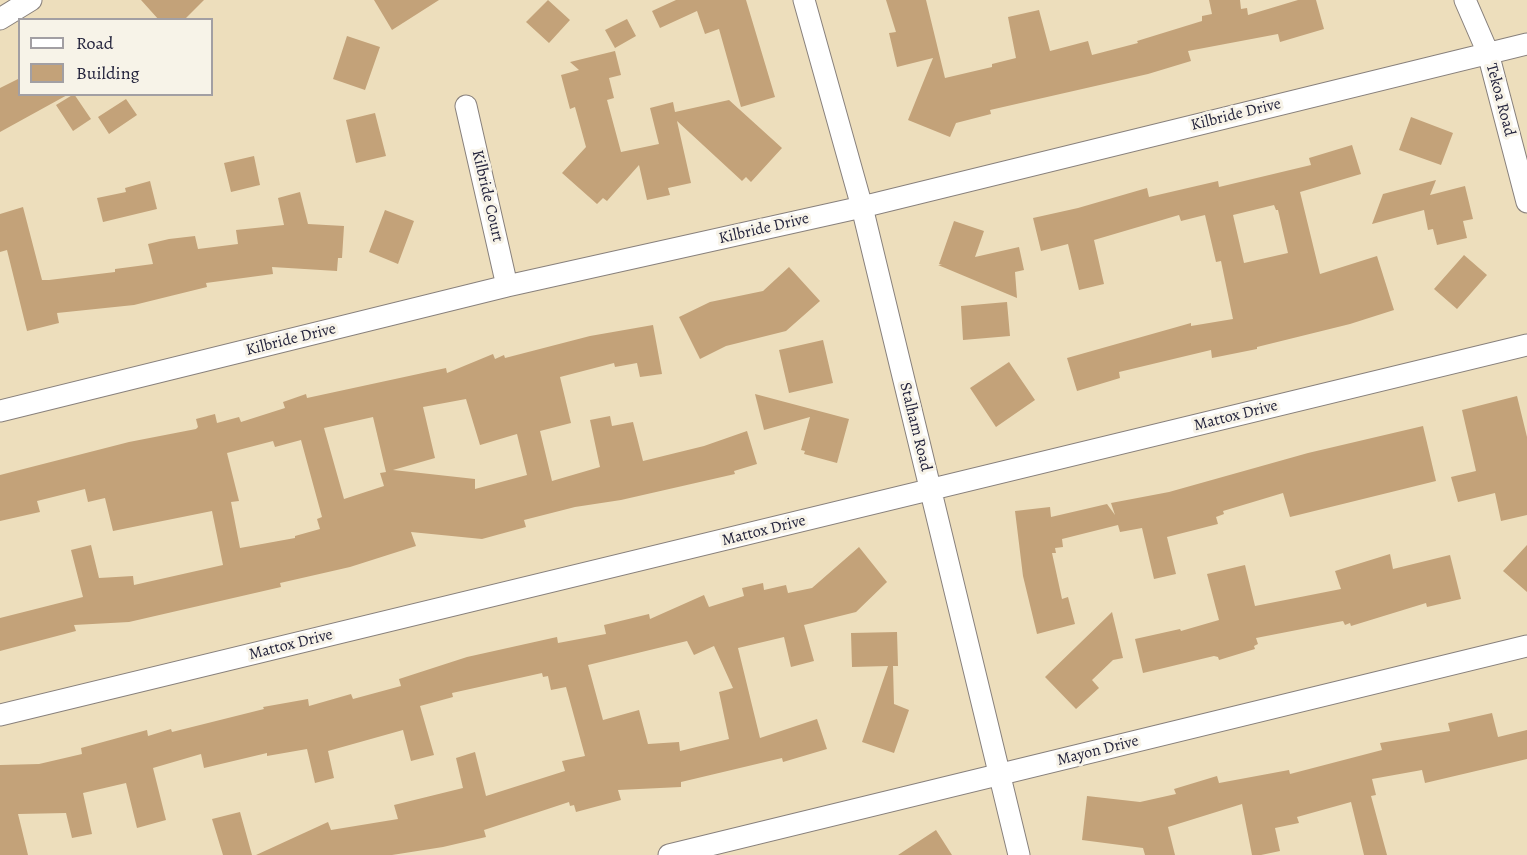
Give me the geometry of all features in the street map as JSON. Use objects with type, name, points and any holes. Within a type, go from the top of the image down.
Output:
[{"type":"street","points":[[0,20],[31,0]]},
{"type":"street","name":"Stalham Road","points":[[804,0],[862,207],[1019,855]]},
{"type":"street","name":"Tekoa Road","points":[[1466,0],[1488,53],[1527,202]]},
{"type":"street","name":"Kilbride Drive","points":[[0,411],[507,286],[862,207],[1527,44]]},
{"type":"street","name":"Kilbride Court","points":[[466,106],[507,286]]},
{"type":"street","name":"Mattox Drive","points":[[0,715],[1527,345]]},
{"type":"street","name":"Mayon Drive","points":[[669,855],[1527,646]]},
{"type":"building","points":[[141,0],[204,0],[186,18],[157,18]]},
{"type":"building","points":[[374,0],[439,0],[392,30]]},
{"type":"building","points":[[548,0],[570,20],[549,43],[526,22]]},
{"type":"building","points":[[676,0],[746,0],[775,97],[741,107],[719,29],[705,34],[697,11],[660,28],[652,11]]},
{"type":"building","points":[[886,0],[926,0],[945,78],[992,67],[992,64],[1016,58],[1008,17],[1039,10],[1050,51],[1088,41],[1092,55],[1138,43],[1137,41],[1202,21],[1202,16],[1212,14],[1209,0],[1240,0],[1241,9],[1247,8],[1248,15],[1298,0],[1316,0],[1324,29],[1280,42],[1278,34],[1188,51],[1191,61],[1148,74],[990,110],[991,114],[956,123],[950,137],[908,120],[933,58],[897,67],[889,33],[896,32]]},
{"type":"building","points":[[627,19],[636,36],[615,48],[605,30]]},
{"type":"building","points":[[347,36],[380,47],[365,90],[333,79]]},
{"type":"building","points":[[615,51],[621,75],[609,78],[614,98],[607,100],[621,152],[659,144],[650,108],[673,102],[675,112],[729,100],[782,148],[751,182],[746,177],[742,181],[677,121],[691,183],[668,188],[670,195],[647,200],[639,165],[607,201],[603,198],[597,204],[562,173],[586,147],[575,107],[570,109],[561,75],[579,70],[570,62]]},
{"type":"building","points":[[18,79],[18,96],[65,96],[0,132],[0,88]]},
{"type":"building","points":[[71,96],[75,96],[91,119],[73,131],[56,105]]},
{"type":"building","points":[[126,99],[137,115],[109,134],[98,117]]},
{"type":"building","points":[[375,113],[386,156],[356,163],[346,120]]},
{"type":"building","points":[[1411,117],[1453,133],[1441,165],[1399,150]]},
{"type":"building","points":[[1352,145],[1361,174],[1300,192],[1320,274],[1377,256],[1394,310],[1350,324],[1257,347],[1257,349],[1212,358],[1211,350],[1119,372],[1120,378],[1077,391],[1067,358],[1191,323],[1191,326],[1233,319],[1221,261],[1216,262],[1205,215],[1181,221],[1179,215],[1094,240],[1104,284],[1079,290],[1068,244],[1041,251],[1033,218],[1147,188],[1149,197],[1218,181],[1219,187],[1311,165],[1309,158]],"holes":[[[1274,205],[1278,210],[1288,253],[1244,263],[1233,215]]]},
{"type":"building","points":[[254,156],[260,185],[231,192],[224,163]]},
{"type":"building","points":[[1436,180],[1430,195],[1465,186],[1473,219],[1463,221],[1467,238],[1437,245],[1433,229],[1428,230],[1424,210],[1372,224],[1383,194]]},
{"type":"building","points":[[150,181],[157,209],[103,222],[97,198],[126,192],[125,188]]},
{"type":"building","points":[[300,192],[308,224],[344,226],[342,258],[338,258],[337,271],[272,267],[273,274],[206,283],[207,287],[134,305],[57,313],[59,323],[27,331],[7,250],[0,252],[0,214],[23,207],[42,280],[49,280],[115,272],[115,269],[153,264],[148,244],[169,239],[195,236],[198,249],[238,244],[236,230],[284,225],[278,198]]},
{"type":"building","points":[[385,210],[414,221],[398,264],[369,252]]},
{"type":"building","points":[[954,221],[984,231],[975,257],[1019,247],[1024,270],[1015,272],[1017,298],[938,265],[942,265],[939,264]]},
{"type":"building","points":[[1464,255],[1487,275],[1457,309],[1434,289]]},
{"type":"building","points":[[789,267],[820,301],[786,331],[726,346],[700,359],[679,317],[710,302],[763,291]]},
{"type":"building","points":[[1007,302],[1010,336],[963,340],[961,306]]},
{"type":"building","points":[[653,325],[662,374],[640,377],[637,363],[615,367],[614,363],[560,377],[571,423],[540,431],[552,481],[600,467],[590,420],[610,416],[612,426],[633,422],[643,461],[704,446],[747,431],[757,464],[734,471],[735,474],[621,500],[575,507],[524,520],[526,527],[482,539],[411,532],[416,546],[350,567],[280,583],[281,587],[129,622],[74,625],[76,631],[0,651],[0,618],[83,597],[71,550],[91,545],[99,578],[133,576],[134,585],[223,565],[212,511],[113,531],[105,498],[88,502],[85,489],[37,501],[40,512],[0,521],[0,475],[129,442],[196,429],[198,427],[196,419],[215,414],[217,423],[239,417],[241,422],[285,408],[283,402],[306,394],[307,398],[446,368],[447,373],[493,354],[495,359],[504,355],[505,358],[590,336]],"holes":[[[466,399],[480,445],[517,434],[527,475],[475,489],[475,479],[393,470],[435,458],[423,407]],[[373,417],[386,472],[380,473],[384,486],[344,499],[324,428]],[[301,440],[322,517],[317,519],[320,529],[295,536],[295,538],[240,548],[231,502],[239,501],[227,453],[273,441],[275,447]]]},
{"type":"building","points":[[823,340],[833,383],[789,393],[779,350]]},
{"type":"building","points":[[1009,362],[1035,400],[996,427],[970,388]]},
{"type":"building","points":[[755,394],[849,419],[837,463],[804,454],[805,451],[801,450],[810,417],[764,430]]},
{"type":"building","points":[[1517,396],[1527,437],[1527,515],[1501,521],[1495,493],[1458,502],[1451,477],[1476,471],[1462,410]]},
{"type":"building","points":[[1423,426],[1436,481],[1290,517],[1283,493],[1223,511],[1224,514],[1216,517],[1218,524],[1167,537],[1176,574],[1154,579],[1142,528],[1120,532],[1118,525],[1062,539],[1063,547],[1055,548],[1056,553],[1052,553],[1062,599],[1068,597],[1075,624],[1037,634],[1023,576],[1015,511],[1050,507],[1051,517],[1107,504],[1115,515],[1111,503],[1169,492],[1308,453]]},
{"type":"building","points":[[1527,545],[1527,592],[1503,571]]},
{"type":"building","points":[[859,547],[887,582],[856,612],[804,625],[814,661],[791,667],[784,637],[738,648],[760,738],[817,719],[827,749],[783,762],[782,758],[681,782],[681,787],[618,790],[621,800],[576,812],[574,805],[570,806],[569,802],[484,830],[486,837],[443,847],[392,855],[256,855],[328,822],[331,830],[398,819],[394,805],[463,788],[456,758],[475,752],[486,796],[565,771],[562,761],[585,756],[566,687],[551,690],[548,676],[543,677],[542,673],[452,693],[453,697],[420,706],[434,755],[411,761],[403,730],[328,751],[334,778],[315,783],[307,749],[267,756],[267,753],[204,768],[201,754],[153,768],[166,820],[137,828],[126,783],[83,793],[92,834],[72,838],[66,813],[18,814],[28,855],[0,855],[0,765],[39,764],[82,754],[81,748],[147,730],[148,736],[171,729],[172,732],[264,709],[263,707],[308,699],[309,706],[351,694],[353,699],[401,686],[399,679],[467,657],[557,637],[558,643],[606,634],[604,625],[649,614],[650,619],[704,595],[709,607],[744,596],[742,588],[763,583],[764,590],[786,585],[788,593],[812,588]],"holes":[[[687,641],[694,655],[714,646],[733,688],[719,692],[729,739],[680,751],[679,742],[648,744],[639,710],[603,720],[588,665]]]},
{"type":"building","points":[[1390,554],[1393,569],[1450,555],[1461,599],[1427,607],[1426,603],[1351,626],[1350,623],[1345,625],[1343,621],[1256,638],[1258,644],[1254,646],[1255,649],[1219,660],[1214,656],[1143,673],[1135,639],[1180,629],[1181,631],[1219,620],[1207,574],[1245,565],[1255,606],[1341,589],[1335,571]]},
{"type":"building","points":[[1112,612],[1123,658],[1113,660],[1092,680],[1099,688],[1076,709],[1045,677]]},
{"type":"building","points":[[897,632],[898,666],[893,666],[894,704],[909,710],[894,753],[862,742],[888,666],[852,667],[851,633]]},
{"type":"building","points":[[1492,713],[1498,737],[1527,730],[1527,759],[1425,783],[1422,770],[1372,779],[1376,795],[1371,796],[1387,855],[1364,855],[1351,802],[1297,817],[1299,823],[1275,828],[1280,851],[1261,855],[1252,855],[1242,804],[1168,827],[1175,855],[1145,855],[1143,848],[1082,840],[1087,796],[1140,802],[1176,794],[1174,789],[1217,776],[1219,783],[1289,770],[1290,774],[1382,750],[1380,743],[1450,731],[1448,723]]},
{"type":"building","points":[[240,812],[252,855],[223,855],[212,819]]},
{"type":"building","points":[[936,830],[952,855],[898,855]]}]
